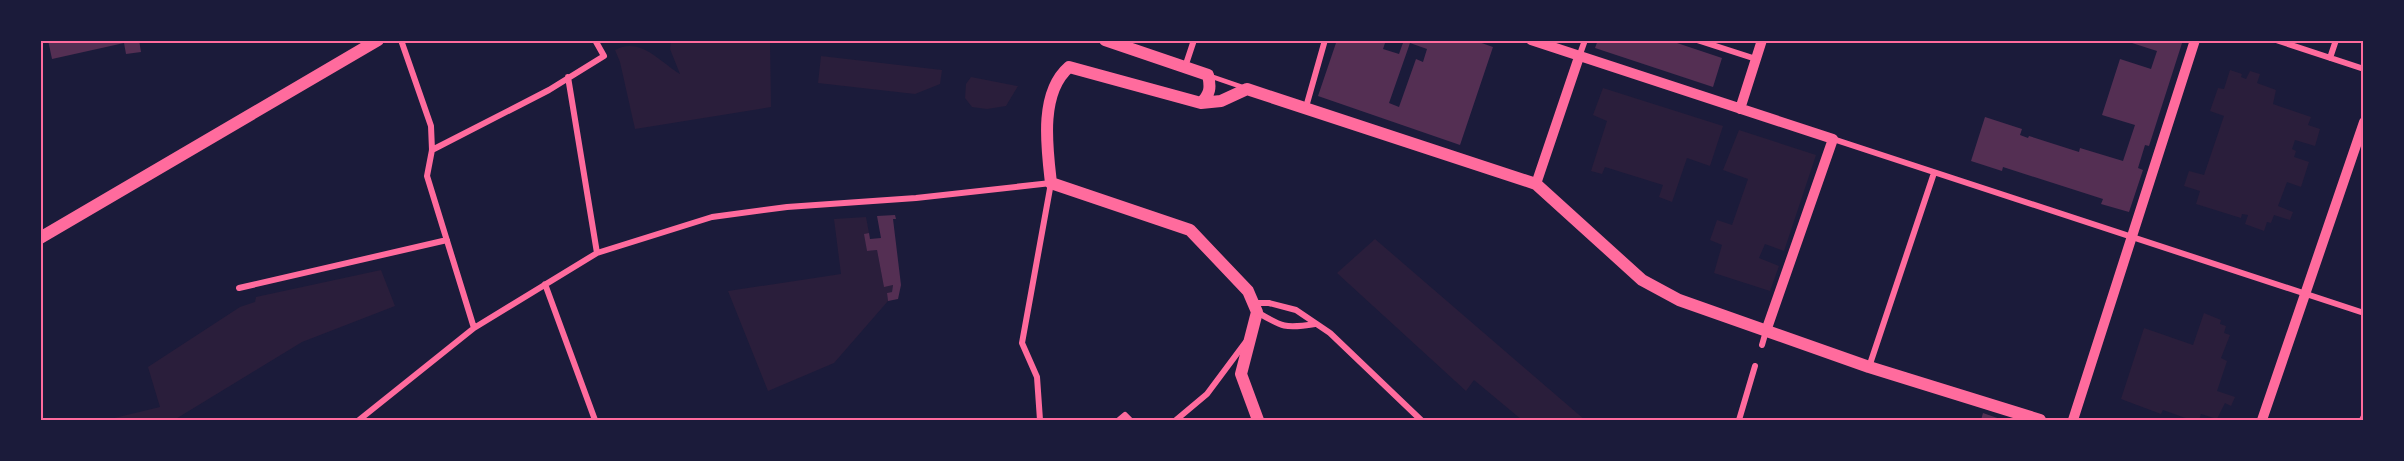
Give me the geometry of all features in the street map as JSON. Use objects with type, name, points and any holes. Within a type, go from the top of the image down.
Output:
[{"type":"main road","points":[[40,238],[378,40]]},
{"type":"main road","points":[[1105,40],[1208,75],[1210,86],[1208,95],[1200,103]]},
{"type":"main road","points":[[1258,420],[1242,374],[1255,307],[1248,291],[1190,230],[1051,183],[1045,129],[1053,89],[1059,76],[1069,67],[1200,103],[1221,101],[1247,89],[1306,106],[1536,184],[1642,280],[1679,300],[1869,367],[2040,420]]},
{"type":"street","points":[[401,40],[431,126],[432,150],[427,176],[474,328]]},
{"type":"street","points":[[432,150],[604,56],[595,40]]},
{"type":"street","points":[[1185,68],[1194,40]]},
{"type":"street","points":[[1306,106],[1326,40]]},
{"type":"street","points":[[1531,40],[1934,173],[2306,292],[2364,313]]},
{"type":"street","points":[[1536,184],[1585,40]]},
{"type":"street","points":[[1696,40],[1756,59]]},
{"type":"street","points":[[1740,109],[1762,40]]},
{"type":"street","points":[[2073,420],[2195,40]]},
{"type":"street","points":[[2276,40],[2364,69]]},
{"type":"street","points":[[2330,58],[2336,40]]},
{"type":"street","points":[[568,77],[597,253]]},
{"type":"street","points":[[2262,420],[2364,122]]},
{"type":"street","points":[[1762,345],[1833,139]]},
{"type":"street","points":[[1869,367],[1934,173]]},
{"type":"street","points":[[358,420],[474,328],[597,253],[712,217],[787,207],[916,198],[1051,183],[1022,343],[1037,377],[1040,420]]},
{"type":"street","points":[[239,288],[447,240]]},
{"type":"street","points":[[545,284],[595,420]]},
{"type":"street","points":[[1255,307],[1269,303],[1296,310],[1330,333],[1421,420]]},
{"type":"street","points":[[1255,307],[1279,325],[1315,324]]},
{"type":"street","points":[[1176,420],[1207,394],[1251,334]]},
{"type":"street","points":[[1739,420],[1755,366]]},
{"type":"street","points":[[1119,420],[1125,415],[1130,420]]},
{"type":"street","points":[[2362,420],[2364,416]]},
{"type":"lane","points":[[1208,75],[1247,89]]},
{"type":"shaded area","points":[[671,41],[770,41],[771,107],[635,129],[620,62],[615,50],[633,46],[641,48],[680,74],[670,49]]},
{"type":"shaded area","points":[[821,56],[942,70],[940,84],[915,94],[818,83]]},
{"type":"shaded area","points":[[2230,70],[2242,74],[2241,77],[2246,79],[2250,71],[2260,74],[2257,83],[2276,90],[2273,104],[2311,117],[2308,125],[2320,129],[2315,146],[2295,140],[2292,149],[2296,151],[2294,157],[2309,162],[2301,187],[2287,182],[2278,206],[2293,212],[2290,220],[2274,215],[2271,223],[2267,222],[2264,231],[2245,224],[2248,215],[2242,214],[2241,218],[2196,204],[2200,191],[2184,186],[2189,171],[2204,175],[2224,116],[2210,111],[2218,88],[2224,89]]},
{"type":"shaded area","points":[[971,77],[1018,86],[1006,106],[987,109],[972,107],[965,98],[966,84]]},
{"type":"shaded area","points":[[1603,88],[1723,126],[1710,166],[1687,158],[1672,202],[1659,197],[1663,185],[1605,167],[1602,174],[1591,171],[1607,121],[1593,115]]},
{"type":"shaded area","points":[[1739,130],[1816,155],[1784,251],[1765,244],[1759,258],[1779,266],[1770,291],[1714,273],[1722,245],[1710,240],[1717,220],[1732,225],[1748,179],[1723,170]]},
{"type":"shaded area","points":[[866,217],[869,233],[865,234],[867,251],[877,250],[884,286],[893,285],[892,292],[887,293],[888,301],[834,363],[768,391],[728,291],[841,274],[834,219]]},
{"type":"shaded area","points":[[1375,239],[1585,420],[1522,420],[1474,380],[1466,391],[1337,273]]},
{"type":"shaded area","points":[[381,270],[395,306],[302,342],[174,420],[106,420],[160,407],[148,367],[240,307],[255,302],[256,297]]},
{"type":"shaded area","points":[[2204,313],[2221,320],[2220,324],[2226,326],[2224,333],[2230,335],[2221,358],[2227,361],[2217,391],[2235,397],[2231,406],[2225,403],[2217,419],[2201,414],[2199,420],[2191,420],[2163,410],[2161,414],[2121,399],[2144,328],[2193,345]]},
{"type":"building","points":[[48,40],[139,40],[141,52],[126,54],[124,43],[52,59]]},
{"type":"building","points":[[1337,40],[1386,40],[1383,49],[1399,54],[1404,40],[1473,40],[1493,47],[1460,145],[1318,96]],"holes":[[[1410,43],[1427,49],[1423,62],[1416,59],[1399,107],[1389,103]]]},
{"type":"building","points":[[1598,40],[1668,40],[1722,58],[1713,87],[1595,48]]},
{"type":"building","points":[[2133,40],[2183,40],[2149,146],[2145,145],[2138,168],[2143,170],[2129,212],[2101,204],[2103,199],[2003,167],[2002,171],[1971,161],[1985,117],[2022,129],[2020,135],[2028,138],[2029,136],[2079,152],[2080,148],[2123,161],[2135,125],[2102,115],[2120,59],[2151,69],[2157,51],[2132,43]]},
{"type":"building","points":[[895,215],[896,219],[893,219],[901,285],[898,299],[888,301],[887,293],[892,292],[893,285],[884,287],[877,250],[867,251],[864,234],[869,233],[870,239],[881,238],[877,216]]},
{"type":"building","points":[[1983,413],[2003,420],[1981,420]]}]
